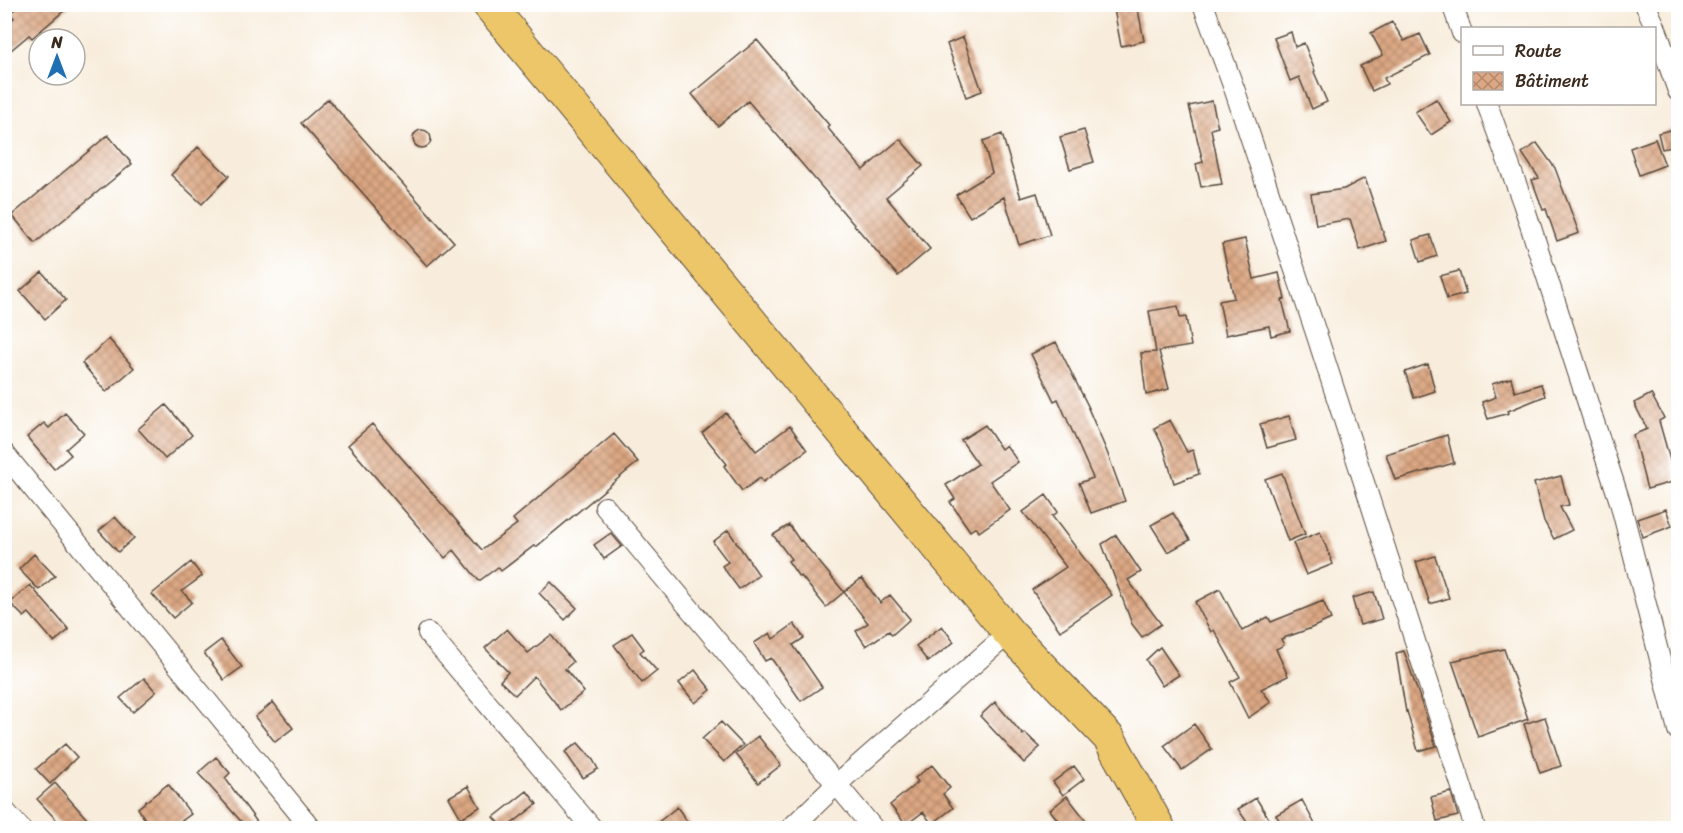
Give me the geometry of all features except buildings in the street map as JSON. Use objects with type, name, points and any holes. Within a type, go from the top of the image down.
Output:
[{"type":"highway","points":[[488,4],[1009,633],[1109,738],[1159,828]]},
{"type":"street","points":[[1203,4],[1235,91],[1321,348],[1475,828]]},
{"type":"street","points":[[1452,4],[1461,30]]},
{"type":"street","points":[[1645,4],[1655,27]]},
{"type":"street","points":[[1656,29],[1678,91]]},
{"type":"street","points":[[1487,105],[1523,204],[1620,502],[1678,730]]},
{"type":"street","points":[[4,453],[311,828]]},
{"type":"street","points":[[605,507],[873,828]]},
{"type":"street","points":[[428,633],[592,828]]},
{"type":"street","points":[[791,828],[837,784],[1009,633]]},
{"type":"street","points":[[4,810],[20,828]]}]
